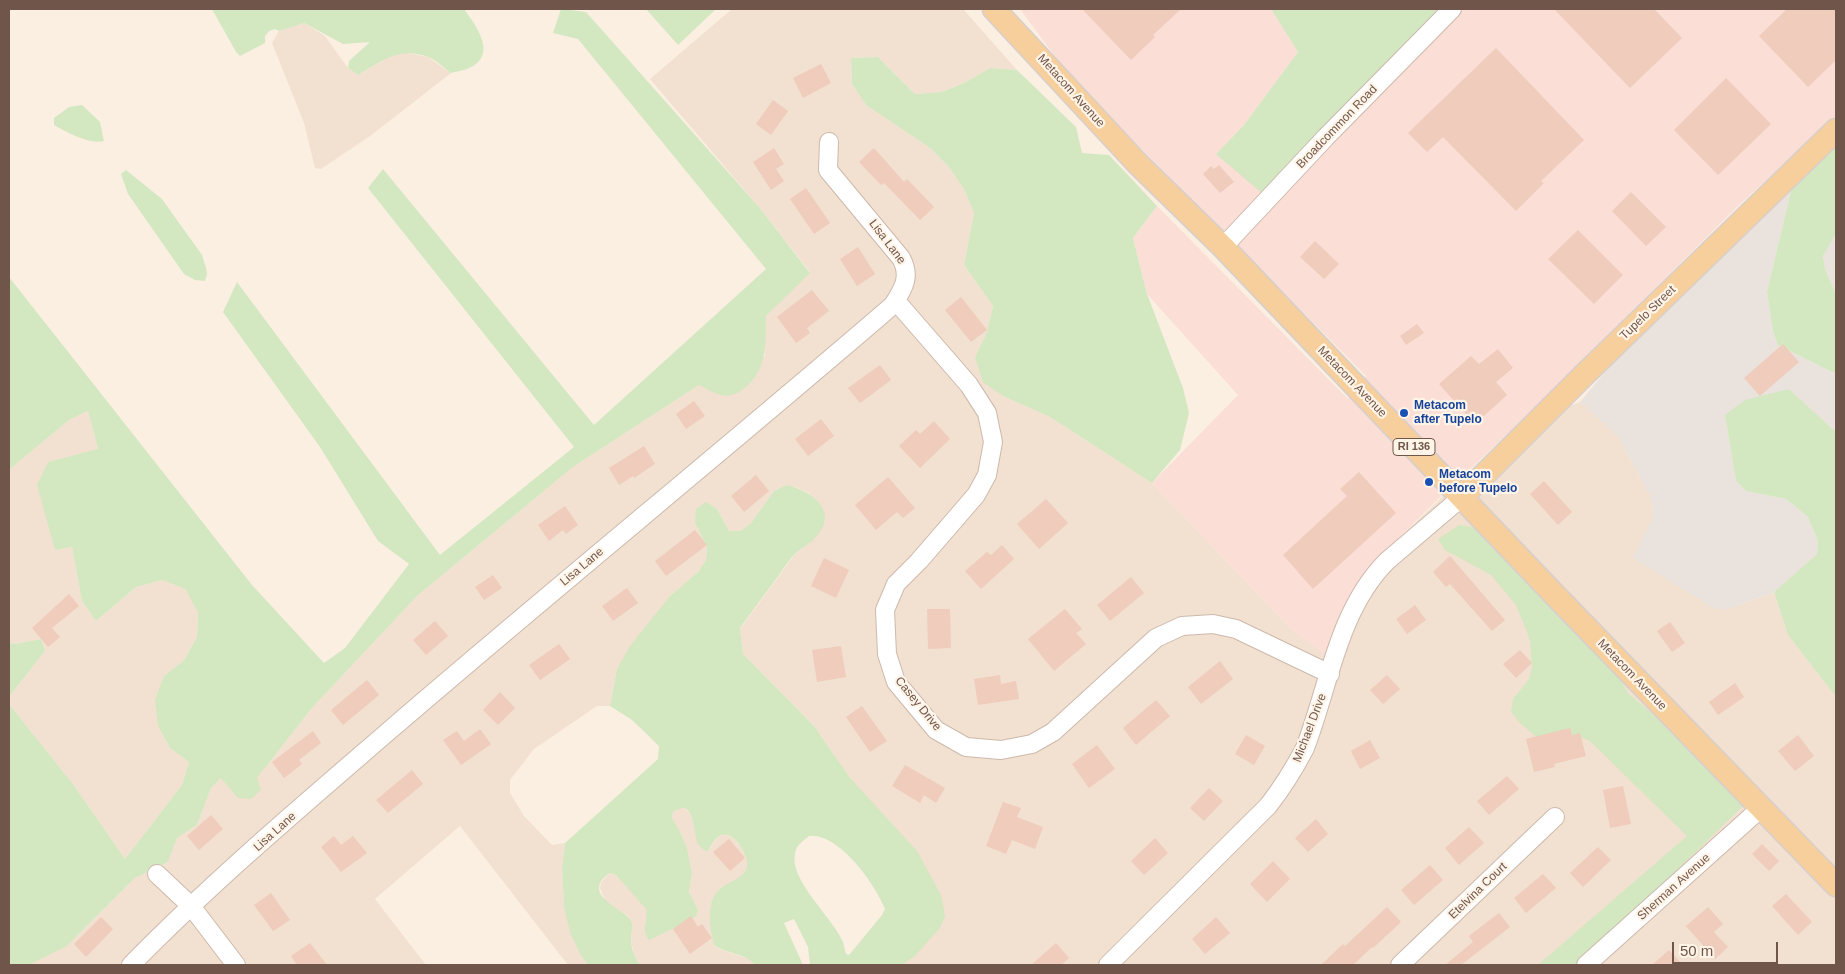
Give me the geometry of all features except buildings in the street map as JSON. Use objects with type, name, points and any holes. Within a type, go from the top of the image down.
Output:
[{"type":"main road","name":"Metacom Avenue","points":[[994,9],[1138,164],[1223,247],[1836,884]]},
{"type":"main road","name":"Tupelo Street","points":[[1462,497],[1583,376],[1836,130]]},
{"type":"street","name":"Broadcommon Road","points":[[1223,247],[1333,130],[1452,9]]},
{"type":"street","name":"Lisa Lane","points":[[131,965],[191,906],[480,652],[893,305],[904,287],[906,267],[901,258],[828,170],[829,142]]},
{"type":"street","name":"Casey Drive","points":[[896,301],[973,392],[987,413],[993,442],[987,475],[976,495],[919,561],[896,584],[885,610],[887,654],[896,682],[936,730],[966,747],[1001,750],[1032,744],[1053,732],[1156,638],[1182,626],[1214,624],[1236,630],[1330,674]]},
{"type":"street","name":"Michael Drive","points":[[1108,965],[1268,806],[1281,789],[1296,766],[1304,748],[1344,628],[1352,611],[1377,571],[1403,546],[1462,497]]},
{"type":"street","name":"Sherman Avenue","points":[[1586,965],[1761,808]]},
{"type":"street","name":"Etelvina Court","points":[[1400,965],[1555,817]]},
{"type":"street","points":[[158,874],[191,906],[236,965]]},
{"type":"shaded area","points":[[732,9],[963,9],[1017,70],[990,68],[966,82],[942,92],[915,94],[878,57],[851,58],[852,84],[866,105],[930,148],[949,167],[964,189],[974,213],[964,265],[993,306],[987,332],[975,357],[1003,396],[1050,417],[1152,483],[1292,630],[1389,548],[1515,427],[1580,402],[1618,436],[1649,494],[1653,507],[1651,521],[1728,609],[1774,592],[1788,635],[1836,697],[1836,965],[901,965],[913,958],[851,779],[814,726],[743,654],[740,629],[795,554],[816,537],[809,493],[786,485],[774,491],[751,523],[741,531],[729,531],[717,509],[695,523],[707,547],[706,560],[699,571],[670,596],[617,669],[610,706],[597,706],[534,749],[510,780],[510,793],[524,816],[552,845],[565,843],[562,868],[564,907],[581,956],[588,965],[568,965],[460,826],[375,899],[426,965],[28,965],[77,936],[135,878],[168,862],[177,838],[197,825],[211,788],[221,778],[257,778],[312,708],[417,596],[573,467],[699,385],[722,395],[765,356],[766,316],[810,272],[759,207],[650,79]]},
{"type":"shaded area","points":[[1020,9],[1271,9],[1298,52],[1244,125],[1216,154],[1443,9],[1836,9],[1836,116],[1740,204],[1515,427],[1389,548],[1328,657],[1292,630],[1152,483],[1238,395],[1147,294],[1133,238],[1157,206],[1348,399],[1366,376],[1071,78]]},
{"type":"shaded area","points":[[304,23],[325,36],[348,68],[358,75],[391,56],[403,52],[428,57],[451,73],[370,136],[321,169],[315,168],[304,123],[272,43],[279,31]]},
{"type":"shaded area","points":[[1791,191],[1767,292],[1773,332],[1778,345],[1836,374],[1836,432],[1789,389],[1725,415],[1736,481],[1746,491],[1786,499],[1808,517],[1818,541],[1817,554],[1774,592],[1728,609],[1715,609],[1633,558],[1651,521],[1653,507],[1649,494],[1618,436],[1580,402],[1625,348]]},
{"type":"shaded area","points":[[1835,233],[1836,294],[1825,269],[1823,256]]},
{"type":"shaded area","points":[[88,411],[98,450],[48,462],[55,550],[72,547],[82,601],[96,621],[136,587],[162,580],[185,589],[198,611],[197,637],[184,660],[164,676],[158,726],[170,748],[189,762],[182,785],[125,859],[73,784],[9,704],[9,697],[45,651],[41,639],[15,644],[9,643],[9,470],[69,420]]},
{"type":"shaded area","points":[[678,808],[684,808],[689,812],[699,845],[707,852],[718,837],[723,834],[730,836],[744,850],[748,862],[747,869],[739,879],[720,888],[710,912],[714,945],[719,949],[750,959],[755,965],[640,965],[634,954],[631,941],[632,922],[628,916],[605,901],[600,888],[601,882],[610,873],[616,875],[642,903],[647,915],[645,922],[698,910],[689,893],[692,873],[687,848],[672,818],[673,812]]},
{"type":"green space","points":[[212,9],[464,9],[478,29],[483,53],[480,60],[473,66],[451,73],[431,58],[408,53],[383,60],[358,75],[348,68],[349,61],[370,42],[343,44],[304,23],[279,31],[275,29],[269,31],[265,36],[265,43],[240,56]]},
{"type":"green space","points":[[561,9],[586,12],[759,207],[810,273],[766,316],[764,356],[757,374],[742,390],[730,395],[724,396],[699,385],[573,467],[417,596],[312,708],[257,778],[261,790],[251,799],[238,798],[221,778],[211,788],[197,825],[177,838],[168,862],[135,878],[67,946],[28,965],[9,965],[9,704],[73,784],[125,859],[182,785],[189,762],[170,748],[158,726],[155,700],[164,676],[184,660],[197,637],[198,612],[185,589],[162,580],[136,587],[96,621],[82,601],[72,547],[55,550],[37,485],[48,462],[98,449],[88,411],[69,420],[9,470],[9,277],[252,585],[324,663],[345,648],[409,564],[378,541],[320,447],[223,312],[237,282],[440,555],[574,447],[368,188],[383,169],[594,425],[766,269],[578,39],[553,33]]},
{"type":"green space","points":[[646,9],[716,9],[678,45]]},
{"type":"green space","points":[[1271,9],[1443,9],[1263,194],[1216,154],[1244,125],[1298,52]]},
{"type":"green space","points":[[878,57],[915,94],[942,92],[966,82],[990,68],[1017,70],[1076,127],[1082,153],[1109,155],[1157,206],[1133,238],[1147,294],[1183,388],[1189,413],[1180,450],[1152,483],[1050,417],[1003,396],[983,382],[975,357],[987,332],[993,306],[964,265],[974,213],[964,189],[949,167],[930,148],[866,105],[852,84],[851,58]]},
{"type":"green space","points":[[82,105],[100,122],[104,141],[85,140],[54,125],[54,118],[69,107]]},
{"type":"green space","points":[[1836,146],[1836,233],[1823,256],[1825,269],[1836,294],[1836,374],[1778,345],[1773,332],[1767,292],[1791,191]]},
{"type":"green space","points":[[126,170],[162,199],[202,255],[207,274],[205,281],[195,280],[184,274],[128,194],[121,174]]},
{"type":"green space","points":[[1789,389],[1836,432],[1836,697],[1788,635],[1774,592],[1817,554],[1818,541],[1808,517],[1786,499],[1746,491],[1736,481],[1725,415],[1745,400]]},
{"type":"green space","points":[[786,485],[805,492],[819,503],[824,510],[825,519],[823,528],[816,537],[790,560],[740,628],[743,654],[814,726],[851,779],[917,851],[941,895],[945,916],[940,928],[913,958],[901,965],[810,965],[808,947],[794,919],[784,923],[803,965],[755,965],[746,958],[714,945],[710,923],[711,907],[716,893],[743,874],[747,867],[743,849],[734,838],[723,835],[717,838],[707,852],[698,844],[689,812],[680,808],[673,812],[672,818],[687,848],[692,873],[689,892],[698,910],[696,916],[649,940],[645,932],[646,909],[616,875],[610,873],[601,881],[599,888],[605,900],[629,918],[632,923],[632,946],[640,965],[588,965],[581,956],[570,932],[564,907],[562,868],[565,843],[658,759],[659,746],[632,720],[610,706],[617,669],[630,646],[670,596],[699,571],[706,560],[707,547],[695,523],[696,509],[706,502],[717,509],[729,531],[741,531],[751,523],[774,491]],"holes":[[[809,836],[820,837],[844,851],[854,862],[873,887],[885,909],[849,955],[846,954],[838,933],[805,887],[795,864],[795,854],[800,844]]]},
{"type":"green space","points":[[1459,525],[1472,527],[1494,542],[1602,651],[1629,694],[1649,711],[1744,805],[1635,911],[1575,965],[1538,965],[1687,836],[1590,741],[1578,736],[1539,739],[1519,722],[1511,712],[1513,699],[1529,679],[1532,667],[1530,641],[1516,605],[1491,575],[1445,550],[1438,539]]},
{"type":"green space","points":[[41,639],[45,651],[9,697],[9,643],[15,644]]},
{"type":"place","name":"Metacom after Tupelo","points":[[1404,413]]},
{"type":"place","name":"Metacom before Tupelo","points":[[1429,482]]}]
